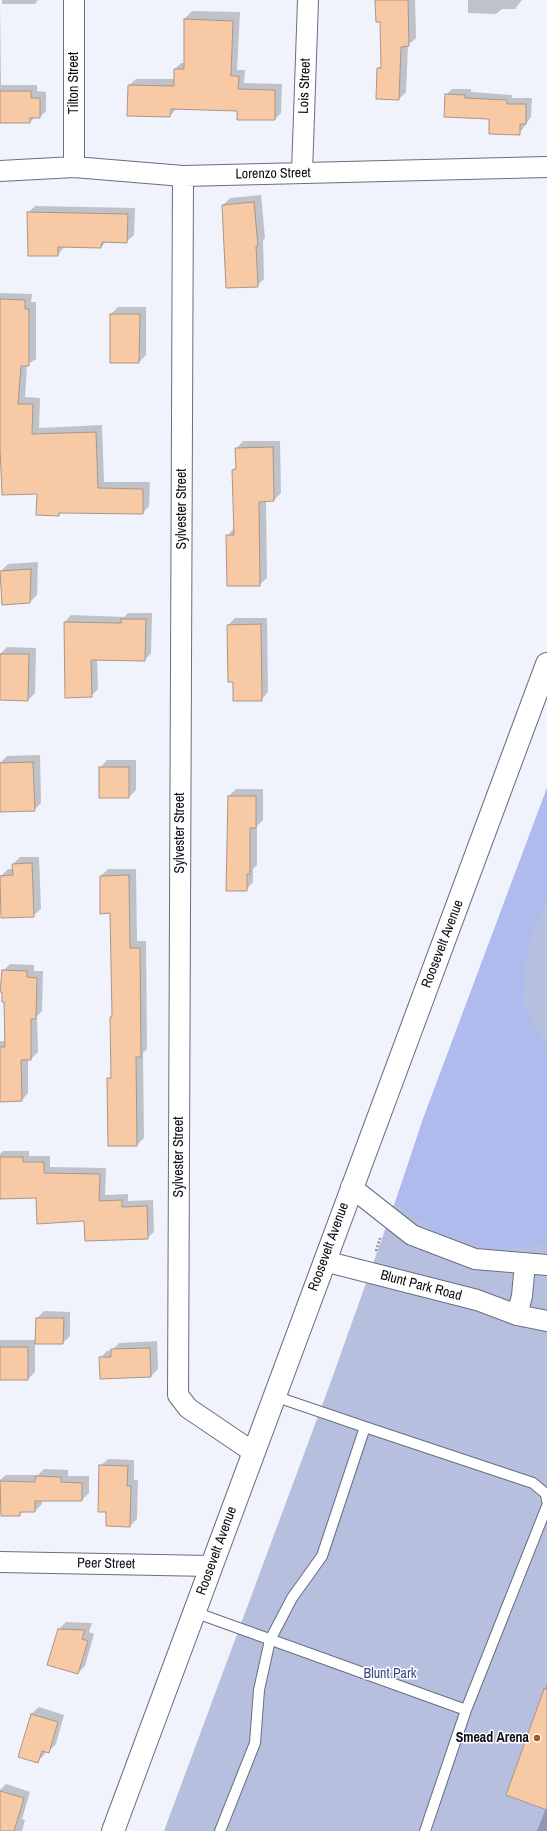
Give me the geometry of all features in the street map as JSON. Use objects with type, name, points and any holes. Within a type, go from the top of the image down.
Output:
[{"type":"main road","name":"Roosevelt Avenue","points":[[112,1831],[547,664]]},
{"type":"street","name":"Tilton Street","points":[[74,0],[74,167]]},
{"type":"street","name":"Lois Street","points":[[302,173],[308,0]]},
{"type":"street","name":"Lorenzo Street","points":[[0,171],[74,167],[182,176],[547,167]]},
{"type":"street","name":"Sylvester Street","points":[[182,176],[178,1395],[188,1408],[253,1452]]},
{"type":"street","points":[[351,1187],[412,1235],[475,1259],[547,1265]]},
{"type":"street","name":"Blunt Park Road","points":[[324,1261],[476,1300],[516,1315],[547,1321]]},
{"type":"street","points":[[516,1315],[522,1296],[525,1263]]},
{"type":"street","name":"Peer Street","points":[[0,1562],[211,1566]]},
{"type":"lane","points":[[274,1396],[533,1483],[546,1494],[547,1502]]},
{"type":"lane","points":[[220,1831],[255,1743],[259,1690],[270,1640],[292,1598],[322,1556],[365,1427]]},
{"type":"lane","points":[[425,1831],[466,1710],[547,1506]]},
{"type":"lane","points":[[194,1612],[466,1710]]},
{"type":"path","points":[[374,1256],[381,1236]]},
{"type":"green space","name":"Blunt Park","points":[[547,788],[547,1831],[164,1831],[330,1384],[423,1119]]},
{"type":"shaded area","points":[[547,788],[547,899],[528,944],[522,1004],[547,1046],[547,1245],[492,1251],[434,1231],[395,1203],[423,1119]]},
{"type":"building","points":[[375,0],[408,0],[409,46],[401,47],[399,100],[376,99],[377,68],[381,68],[380,22],[376,22]]},
{"type":"building","points":[[184,19],[233,21],[231,76],[239,76],[238,89],[275,90],[275,120],[237,120],[237,111],[171,109],[170,117],[127,116],[128,85],[174,86],[174,69],[184,69]]},
{"type":"building","points":[[0,91],[31,91],[31,98],[40,98],[40,118],[30,118],[30,123],[0,123]]},
{"type":"building","points":[[445,94],[465,95],[465,98],[507,100],[507,104],[526,104],[526,124],[520,124],[520,135],[489,134],[489,119],[444,117]]},
{"type":"building","points":[[254,202],[258,246],[256,246],[258,287],[226,288],[222,205]]},
{"type":"building","points":[[27,212],[128,214],[127,243],[102,242],[101,248],[58,247],[58,256],[28,256]]},
{"type":"building","points":[[0,299],[25,300],[25,309],[29,309],[29,366],[21,366],[18,404],[33,404],[32,434],[96,432],[98,488],[143,489],[143,514],[59,513],[59,516],[36,515],[37,494],[2,495],[0,447]]},
{"type":"building","points":[[110,314],[140,314],[139,363],[110,363]]},
{"type":"building","points":[[273,447],[274,501],[259,502],[260,586],[227,586],[226,535],[234,535],[232,470],[236,469],[235,448]]},
{"type":"building","points":[[31,569],[30,603],[2,605],[0,571]]},
{"type":"building","points":[[121,619],[146,619],[145,661],[91,660],[92,697],[65,698],[64,622],[121,623]]},
{"type":"building","points":[[261,624],[262,701],[233,701],[233,682],[228,682],[227,625]]},
{"type":"building","points":[[0,654],[29,654],[28,701],[0,700]]},
{"type":"building","points":[[33,762],[35,811],[0,812],[0,763]]},
{"type":"building","points":[[99,767],[129,767],[129,798],[99,798]]},
{"type":"building","points":[[228,796],[256,796],[256,828],[250,828],[250,874],[247,874],[247,891],[226,891]]},
{"type":"building","points":[[32,863],[34,917],[1,918],[0,876],[13,875],[12,864]]},
{"type":"building","points":[[129,875],[130,948],[140,948],[141,1057],[136,1057],[137,1146],[108,1146],[107,1078],[111,1078],[110,1017],[112,1017],[110,913],[100,914],[100,876]]},
{"type":"building","points":[[2,970],[27,971],[27,977],[37,978],[36,1019],[31,1019],[31,1060],[21,1060],[22,1101],[0,1102],[0,1047],[5,1047],[4,1002],[2,1002],[2,992],[0,992]]},
{"type":"building","points":[[0,1157],[23,1157],[23,1162],[44,1162],[44,1173],[100,1174],[99,1201],[122,1200],[122,1207],[147,1206],[148,1239],[85,1241],[84,1221],[37,1224],[36,1198],[0,1199]]},
{"type":"building","points":[[36,1318],[64,1318],[63,1344],[35,1344]]},
{"type":"building","points":[[0,1347],[28,1347],[28,1380],[0,1380]]},
{"type":"building","points":[[150,1348],[151,1377],[100,1379],[99,1357],[111,1357],[111,1349]]},
{"type":"building","points":[[99,1465],[128,1466],[127,1486],[131,1486],[130,1527],[106,1526],[106,1512],[98,1512]]},
{"type":"building","points":[[36,1476],[61,1477],[61,1482],[82,1483],[82,1501],[35,1501],[35,1512],[20,1512],[20,1516],[1,1516],[0,1481],[35,1482]]},
{"type":"building","points":[[58,1629],[85,1630],[82,1639],[88,1641],[78,1674],[47,1665]]},
{"type":"building","name":"Smead Arena","points":[[544,1689],[547,1689],[547,1810],[506,1795]]},
{"type":"building","points":[[31,1714],[58,1722],[49,1753],[42,1751],[38,1763],[18,1757]]},
{"type":"building","points":[[0,1791],[24,1798],[14,1831],[0,1831]]},
{"type":"place","name":"Smead Arena","points":[[537,1738]]}]
